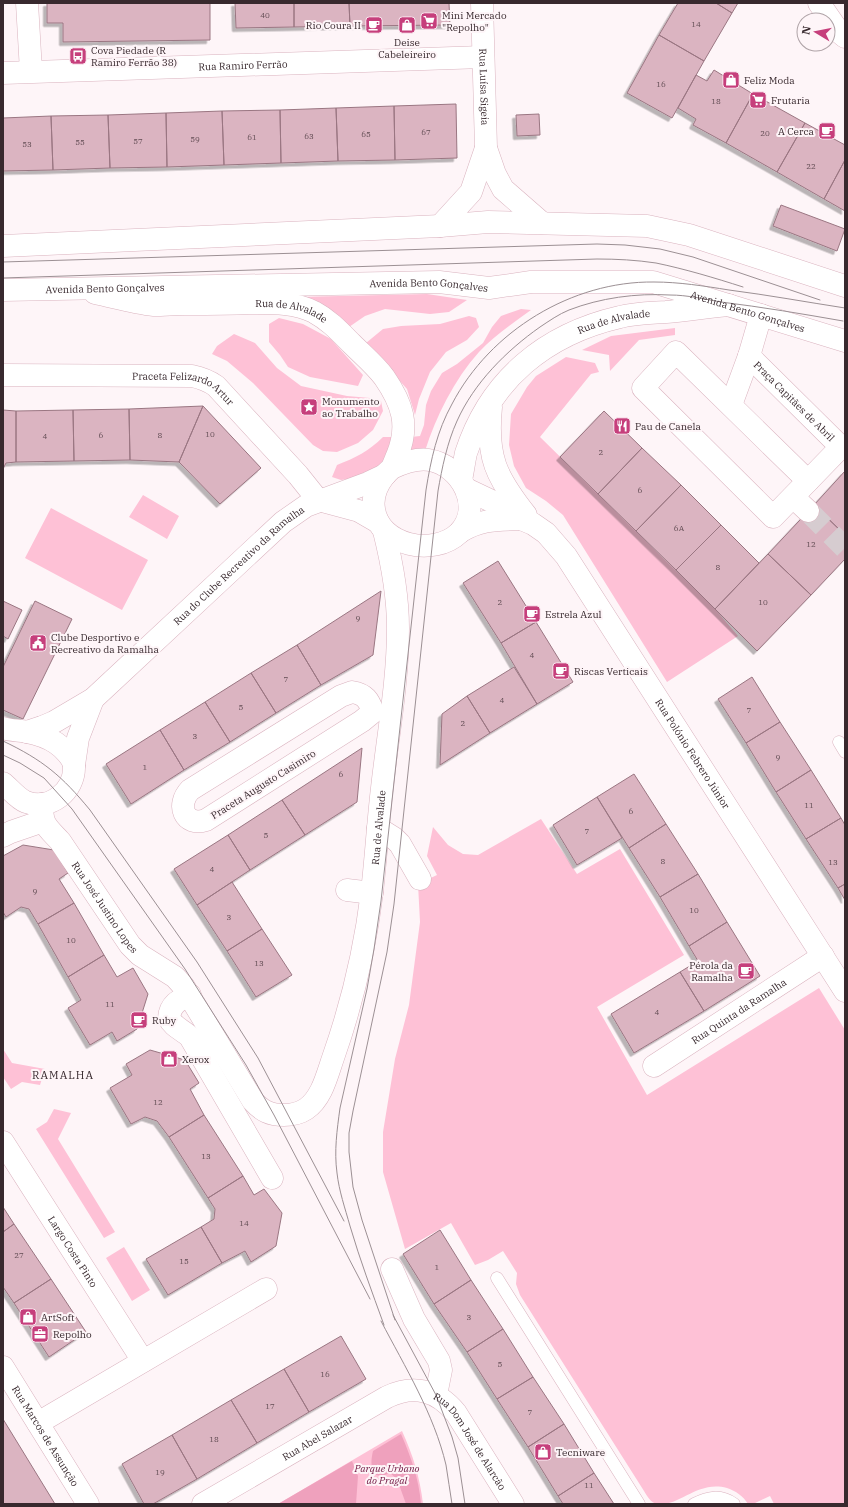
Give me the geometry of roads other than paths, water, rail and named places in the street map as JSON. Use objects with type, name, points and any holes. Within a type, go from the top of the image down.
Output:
[{"type":"street","points":[[27,3],[31,71]]},
{"type":"street","name":"Rua Luísa Sigeia","points":[[482,3],[486,148],[495,174],[503,189],[542,223]]},
{"type":"street","points":[[822,4],[839,32],[845,37]]},
{"type":"street","name":"Rua Ramiro Ferrão","points":[[3,73],[483,57]]},
{"type":"street","name":"Rua Luísa Sigeia","points":[[440,226],[472,192],[486,148]]},
{"type":"street","points":[[3,246],[440,226],[488,222],[647,226],[689,235],[845,286]]},
{"type":"street","name":"Avenida Bento Gonçalves","points":[[3,290],[439,282],[489,288],[531,282],[653,282],[845,341]]},
{"type":"street","name":"Rua de Alvalade","points":[[78,289],[153,305],[284,303],[313,312],[329,321],[383,376],[393,392],[404,415],[404,428],[400,449],[388,472]]},
{"type":"street","name":"Rua de Alvalade","points":[[464,484],[466,454],[476,427],[492,399],[509,377],[531,357],[561,338],[621,316],[729,305]]},
{"type":"street","name":"Praça Capitães de Abril","points":[[731,405],[749,356],[761,315]]},
{"type":"street","name":"Praça Capitães de Abril","points":[[749,356],[843,446],[808,481],[800,504],[773,517],[643,388],[676,352],[808,481]]},
{"type":"street","name":"Praceta Felizardo Artur","points":[[3,375],[201,377],[216,386],[298,475],[318,500]]},
{"type":"street","name":"Rua Polónio Febrero Júnior","points":[[492,399],[489,434],[494,461],[502,482],[527,522]]},
{"type":"street","points":[[381,526],[374,509],[374,498],[377,487],[388,472],[404,462],[430,460],[443,465],[453,472],[464,484],[469,502],[469,510],[460,532]]},
{"type":"street","name":"Rua do Clube Recreativo da Ramalha","points":[[27,732],[54,722],[92,699],[283,522],[306,506],[318,500],[368,483],[388,472]]},
{"type":"street","name":"Rua Polónio Febrero Júnior","points":[[464,484],[546,533],[566,556],[845,991]]},
{"type":"street","points":[[318,500],[358,511],[381,526],[398,540],[408,544],[420,546],[450,539],[471,525],[482,522],[493,520],[527,522]]},
{"type":"street","name":"Rua de Alvalade","points":[[300,1112],[306,1109],[314,1100],[322,1087],[346,1020],[358,975],[372,893],[378,828],[395,686],[398,630],[398,609],[394,570],[381,526]]},
{"type":"street","name":"Praceta Augusto Casimiro","points":[[352,692],[359,693],[370,702],[373,712],[362,721],[206,820],[199,822],[194,821],[184,814],[183,802],[190,790],[341,696],[352,692]]},
{"type":"street","points":[[3,836],[43,812],[66,791],[72,777],[78,738],[92,699]]},
{"type":"street","points":[[3,728],[43,736],[56,743],[69,755],[74,765]]},
{"type":"street","points":[[3,783],[25,802],[34,804],[43,812]]},
{"type":"street","name":"Rua José Justino Lopes","points":[[43,812],[46,826],[60,841],[135,951],[175,977],[190,995],[253,1101],[260,1108],[274,1115],[289,1115],[300,1112]]},
{"type":"street","points":[[378,828],[394,838],[400,844],[420,879]]},
{"type":"street","points":[[347,890],[372,893]]},
{"type":"street","name":"Rua Quinta da Ramalha","points":[[654,1066],[823,956]]},
{"type":"street","points":[[190,995],[176,1002],[172,1006],[169,1018],[174,1025],[190,1037],[272,1178]]},
{"type":"street","name":"Largo Costa Pinto","points":[[3,1142],[143,1361]]},
{"type":"street","name":"Rua Dom José de Alarcão","points":[[392,1269],[414,1319],[439,1361],[441,1370],[436,1395],[450,1405],[456,1413],[513,1504]]},
{"type":"street","points":[[38,1423],[266,1289]]},
{"type":"street","name":"Rua Marcos de Assunção","points":[[3,1367],[88,1504]]},
{"type":"street","name":"Rua Abel Salazar","points":[[203,1504],[396,1392],[418,1390],[436,1395]]},
{"type":"lane","points":[[497,1278],[639,1504]]},
{"type":"lane","points":[[694,1504],[711,1497],[720,1497],[734,1504]]},
{"type":"tunnel","points":[[808,511],[845,548]]},
{"type":"tram line","points":[[3,262],[597,244],[625,245],[660,249],[693,257],[820,300]]},
{"type":"tram line","points":[[3,278],[604,259],[634,260],[656,263],[743,287]]},
{"type":"tram line","points":[[384,1325],[366,1276],[341,1193],[336,1165],[336,1140],[340,1108],[367,989],[374,949],[381,901],[426,490],[435,446],[442,424],[468,378],[488,354],[511,333],[536,315],[564,301],[593,290],[623,284],[654,282],[673,283],[758,294],[845,308]]},
{"type":"tram line","points":[[395,1320],[362,1220],[353,1187],[349,1152],[349,1133],[387,952],[394,904],[438,491],[443,465],[453,429],[472,394],[492,369],[515,346],[527,336],[558,316],[569,310],[593,302],[618,297],[676,295],[843,321]]},
{"type":"tram line","points":[[3,741],[41,762],[61,778],[90,810],[197,962],[258,1058],[344,1221]]},
{"type":"tram line","points":[[3,755],[20,763],[44,778],[72,809],[185,969],[246,1065],[274,1115],[370,1299]]},
{"type":"tram line","points":[[393,1315],[436,1395],[452,1437],[458,1458],[465,1504]]},
{"type":"tram line","points":[[381,1321],[418,1391],[434,1427],[446,1465],[452,1504]]},
{"type":"place","name":"Mini Mercado \"Repolho\"","points":[[429,21]]},
{"type":"place","name":"Rio Coura II","points":[[374,25]]},
{"type":"place","name":"Deise Cabeleireiro","points":[[407,25]]},
{"type":"place","name":"Cova Piedade (R Ramiro Ferrão 38)","points":[[78,56]]},
{"type":"place","name":"Feliz Moda","points":[[731,80]]},
{"type":"place","name":"Frutaria","points":[[758,100]]},
{"type":"place","name":"A Cerca","points":[[827,131]]},
{"type":"place","name":"Monumento ao Trabalho","points":[[309,407]]},
{"type":"place","name":"Pau de Canela","points":[[622,426]]},
{"type":"place","name":"Estrela Azul","points":[[532,614]]},
{"type":"place","name":"Clube Desportivo e Recreativo da Ramalha","points":[[38,643]]},
{"type":"place","name":"Riscas Verticais","points":[[561,671]]},
{"type":"place","name":"Pérola da Ramalha","points":[[746,971]]},
{"type":"place","name":"Ruby","points":[[139,1020]]},
{"type":"place","name":"Xerox","points":[[169,1059]]},
{"type":"place","name":"ArtSoft","points":[[28,1317]]},
{"type":"place","name":"Repolho","points":[[40,1334]]},
{"type":"place","name":"Tecniware","points":[[543,1452]]},
{"type":"district","name":"RAMALHA","points":[[63,1075]]},
{"type":"park label","name":"Parque Urbano do Pragal","points":[[387,1474]]}]
